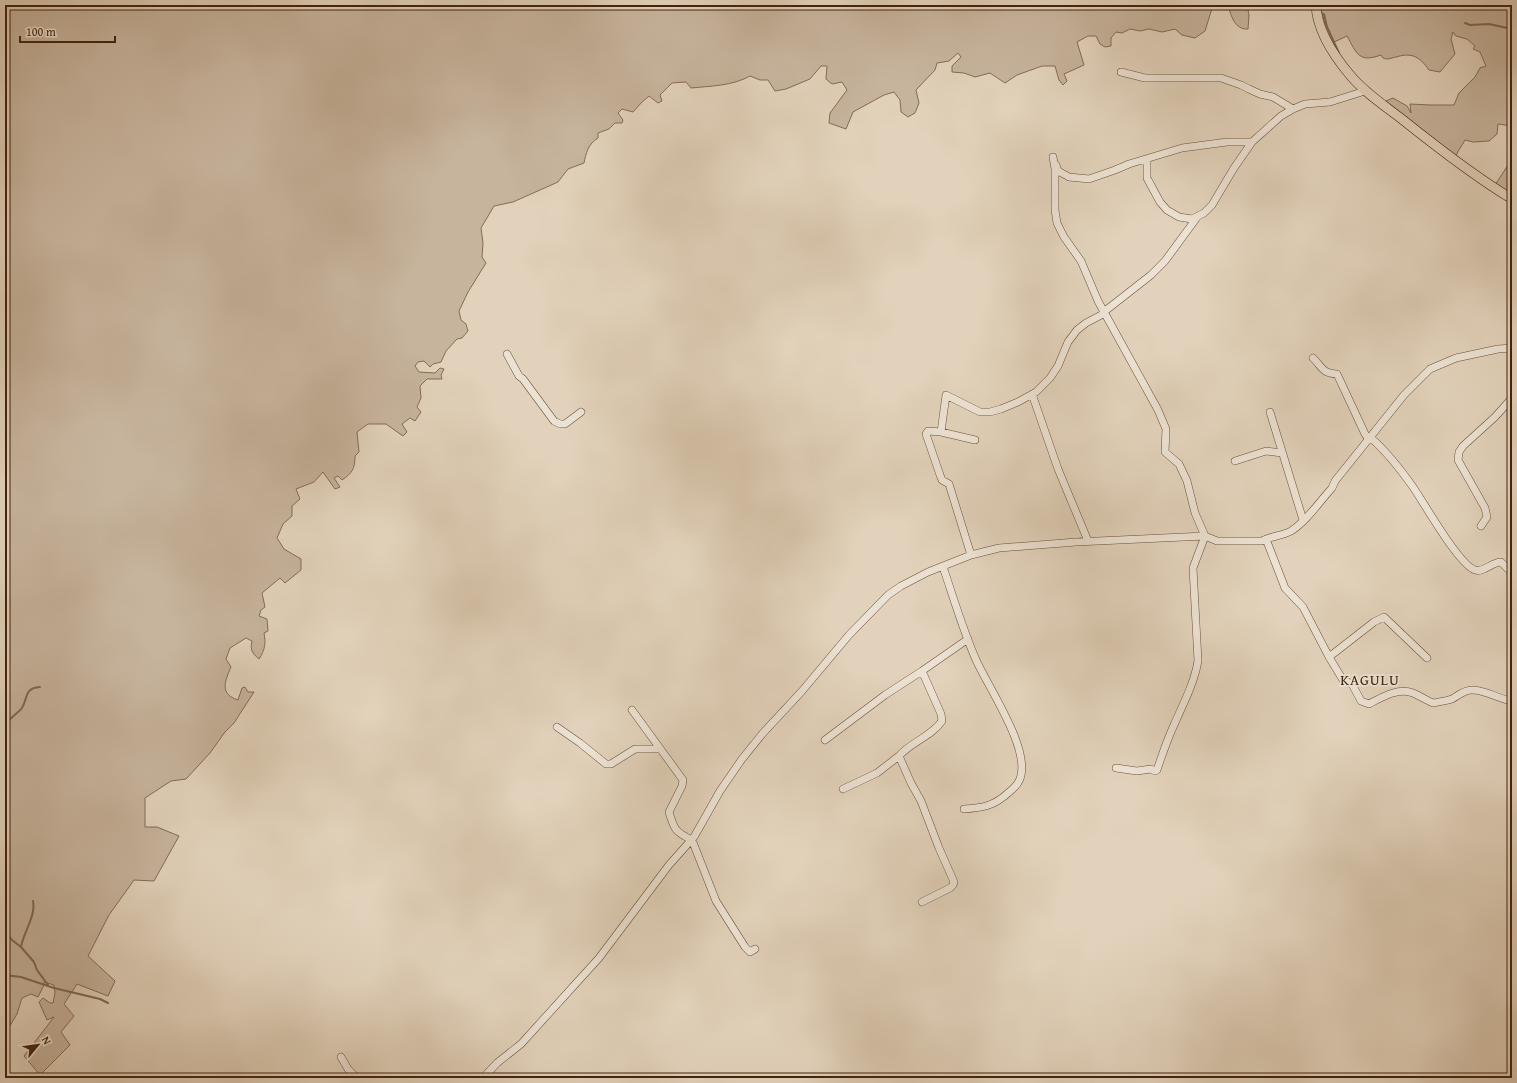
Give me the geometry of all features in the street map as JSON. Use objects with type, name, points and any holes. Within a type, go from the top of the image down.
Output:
[{"type":"main road","points":[[1316,5],[1321,27],[1335,57],[1365,91],[1479,178],[1512,198]]},
{"type":"street","points":[[1121,72],[1145,78],[1222,78],[1241,84],[1249,90],[1273,97],[1293,109]]},
{"type":"street","points":[[1147,160],[1148,178],[1160,202],[1167,210],[1179,217],[1192,219],[1204,213],[1212,205],[1234,168],[1252,142],[1281,116],[1305,104],[1330,102],[1365,91]]},
{"type":"street","points":[[1116,768],[1137,771],[1151,769],[1155,771],[1157,770],[1169,735],[1186,701],[1196,673],[1198,661],[1193,568],[1205,536],[1195,514],[1187,480],[1179,464],[1165,452],[1166,429],[1158,410],[1105,312],[1081,261],[1064,237],[1057,223],[1055,210],[1055,169],[1053,157],[1058,171],[1069,177],[1089,179],[1129,164],[1147,160],[1163,153],[1198,145],[1227,142],[1252,142]]},
{"type":"street","points":[[941,432],[946,396],[980,412],[990,412],[1001,410],[1036,392],[1050,378],[1058,366],[1068,342],[1077,330],[1105,312],[1152,275],[1165,261],[1198,216]]},
{"type":"street","points":[[483,1078],[520,1044],[599,958],[669,865],[692,840],[720,791],[742,759],[849,635],[888,595],[914,579],[971,555],[999,548],[1205,536],[1218,541],[1244,542],[1262,541],[1290,532],[1332,488],[1335,481],[1404,395],[1430,369],[1456,358],[1498,349],[1512,348]]},
{"type":"street","points":[[507,354],[519,376],[523,379],[554,420],[560,424],[565,424],[581,412]]},
{"type":"street","points":[[1313,358],[1322,370],[1328,374],[1337,374],[1365,434],[1383,449],[1412,486],[1436,525],[1459,556],[1473,570],[1483,570],[1493,564],[1501,562],[1512,573]]},
{"type":"street","points":[[1032,394],[1058,469],[1088,542]]},
{"type":"street","points":[[1481,526],[1487,516],[1485,508],[1458,460],[1459,452],[1463,446],[1495,417],[1512,398]]},
{"type":"street","points":[[1270,412],[1303,520]]},
{"type":"street","points":[[971,555],[949,484],[942,480],[926,438],[926,434],[928,431],[941,432],[975,440]]},
{"type":"street","points":[[1235,460],[1266,451],[1282,453]]},
{"type":"street","points":[[1266,539],[1285,588],[1303,607],[1329,657],[1343,680],[1352,684],[1361,701],[1369,704],[1388,694],[1403,691],[1413,692],[1433,703],[1451,699],[1471,690],[1484,692],[1504,700],[1512,701]]},
{"type":"street","points":[[943,567],[977,662],[1015,738],[1020,751],[1022,766],[1020,780],[1002,798],[981,808],[964,809]]},
{"type":"street","points":[[1329,657],[1374,622],[1384,617],[1427,658]]},
{"type":"street","points":[[825,740],[885,695],[968,639]]},
{"type":"street","points":[[843,789],[877,773],[915,742],[938,726],[942,721],[941,714],[922,671]]},
{"type":"street","points":[[632,710],[683,780],[682,786],[669,812],[675,830],[682,836],[692,840],[716,902],[744,947],[750,952],[755,949]]},
{"type":"street","points":[[557,727],[606,764],[611,764],[635,749],[660,749]]},
{"type":"street","points":[[899,756],[910,783],[921,801],[954,882],[950,888],[922,902]]},
{"type":"street","points":[[342,1057],[348,1069],[357,1078]]},
{"type":"shaded area","points":[[5,5],[1213,5],[1205,31],[1195,38],[1182,35],[1175,29],[1162,32],[1149,29],[1140,31],[1130,29],[1122,33],[1116,32],[1111,38],[1111,46],[1105,47],[1100,44],[1096,36],[1088,36],[1077,42],[1084,65],[1064,74],[1067,81],[1063,85],[1059,80],[1055,66],[1042,66],[1017,75],[1005,83],[990,73],[975,77],[964,73],[952,72],[952,66],[961,57],[958,53],[949,61],[937,63],[935,70],[916,90],[919,103],[915,113],[908,117],[901,112],[900,100],[894,92],[884,95],[853,112],[846,129],[829,123],[830,113],[847,90],[842,82],[832,84],[826,79],[827,66],[821,66],[810,79],[786,89],[775,91],[768,80],[760,80],[750,76],[729,84],[706,87],[691,88],[686,82],[672,83],[660,95],[662,101],[658,103],[649,96],[633,112],[622,109],[618,113],[623,120],[622,123],[615,123],[609,129],[598,133],[598,138],[588,149],[584,163],[568,169],[558,182],[513,202],[494,206],[481,228],[483,243],[482,257],[486,263],[468,292],[459,311],[461,320],[466,324],[468,331],[462,338],[457,339],[446,351],[441,362],[433,364],[430,367],[424,361],[418,362],[415,366],[419,372],[435,373],[440,368],[444,369],[441,375],[442,379],[427,379],[420,386],[421,398],[417,407],[421,412],[415,421],[410,418],[402,424],[407,432],[403,436],[386,424],[368,424],[357,432],[359,452],[355,456],[352,470],[342,480],[338,476],[334,478],[340,487],[335,489],[323,472],[314,482],[296,489],[300,499],[292,506],[292,516],[283,524],[277,538],[284,549],[301,559],[301,570],[285,583],[280,578],[262,593],[265,607],[261,610],[259,616],[267,619],[268,631],[264,633],[265,640],[263,653],[259,659],[252,651],[252,641],[246,638],[230,648],[226,659],[231,667],[225,686],[228,694],[238,700],[242,688],[245,687],[248,692],[254,692],[234,723],[225,732],[210,753],[186,779],[171,781],[145,798],[145,827],[157,827],[179,836],[154,881],[134,880],[109,915],[88,956],[115,981],[108,996],[77,984],[64,1004],[74,1016],[61,1032],[70,1045],[40,1075],[24,1056],[54,1017],[47,1020],[39,1002],[43,998],[50,1003],[53,1003],[55,993],[54,985],[44,982],[38,997],[31,994],[22,998],[17,1014],[5,1034]]},
{"type":"shaded area","points":[[1228,5],[1247,5],[1249,15],[1248,29],[1240,27],[1234,22]]},
{"type":"shaded area","points":[[1320,5],[1512,5],[1512,126],[1498,124],[1497,134],[1489,141],[1473,142],[1465,140],[1456,156],[1386,101],[1393,98],[1407,106],[1411,113],[1410,104],[1454,105],[1459,93],[1475,77],[1480,68],[1486,66],[1480,52],[1473,49],[1475,46],[1467,39],[1456,36],[1453,32],[1451,39],[1455,54],[1440,72],[1429,70],[1419,59],[1411,55],[1388,59],[1383,58],[1381,55],[1368,58],[1363,57],[1356,52],[1347,36],[1332,43],[1327,33],[1329,31],[1325,24]]},
{"type":"shaded area","points":[[1512,159],[1512,197],[1495,185]]},
{"type":"waterway","points":[[1324,14],[1327,27],[1339,53]]},
{"type":"waterway","points":[[1465,23],[1470,25],[1489,24],[1512,29]]},
{"type":"waterway","points":[[5,724],[22,708],[29,691],[40,687]]},
{"type":"waterway","points":[[21,947],[33,912],[33,901]]},
{"type":"waterway","points":[[5,931],[34,962],[37,970],[48,985]]},
{"type":"waterway","points":[[5,975],[21,977],[54,988],[100,999],[108,1003]]},
{"type":"district","name":"KAGULU","points":[[1370,680]]}]
